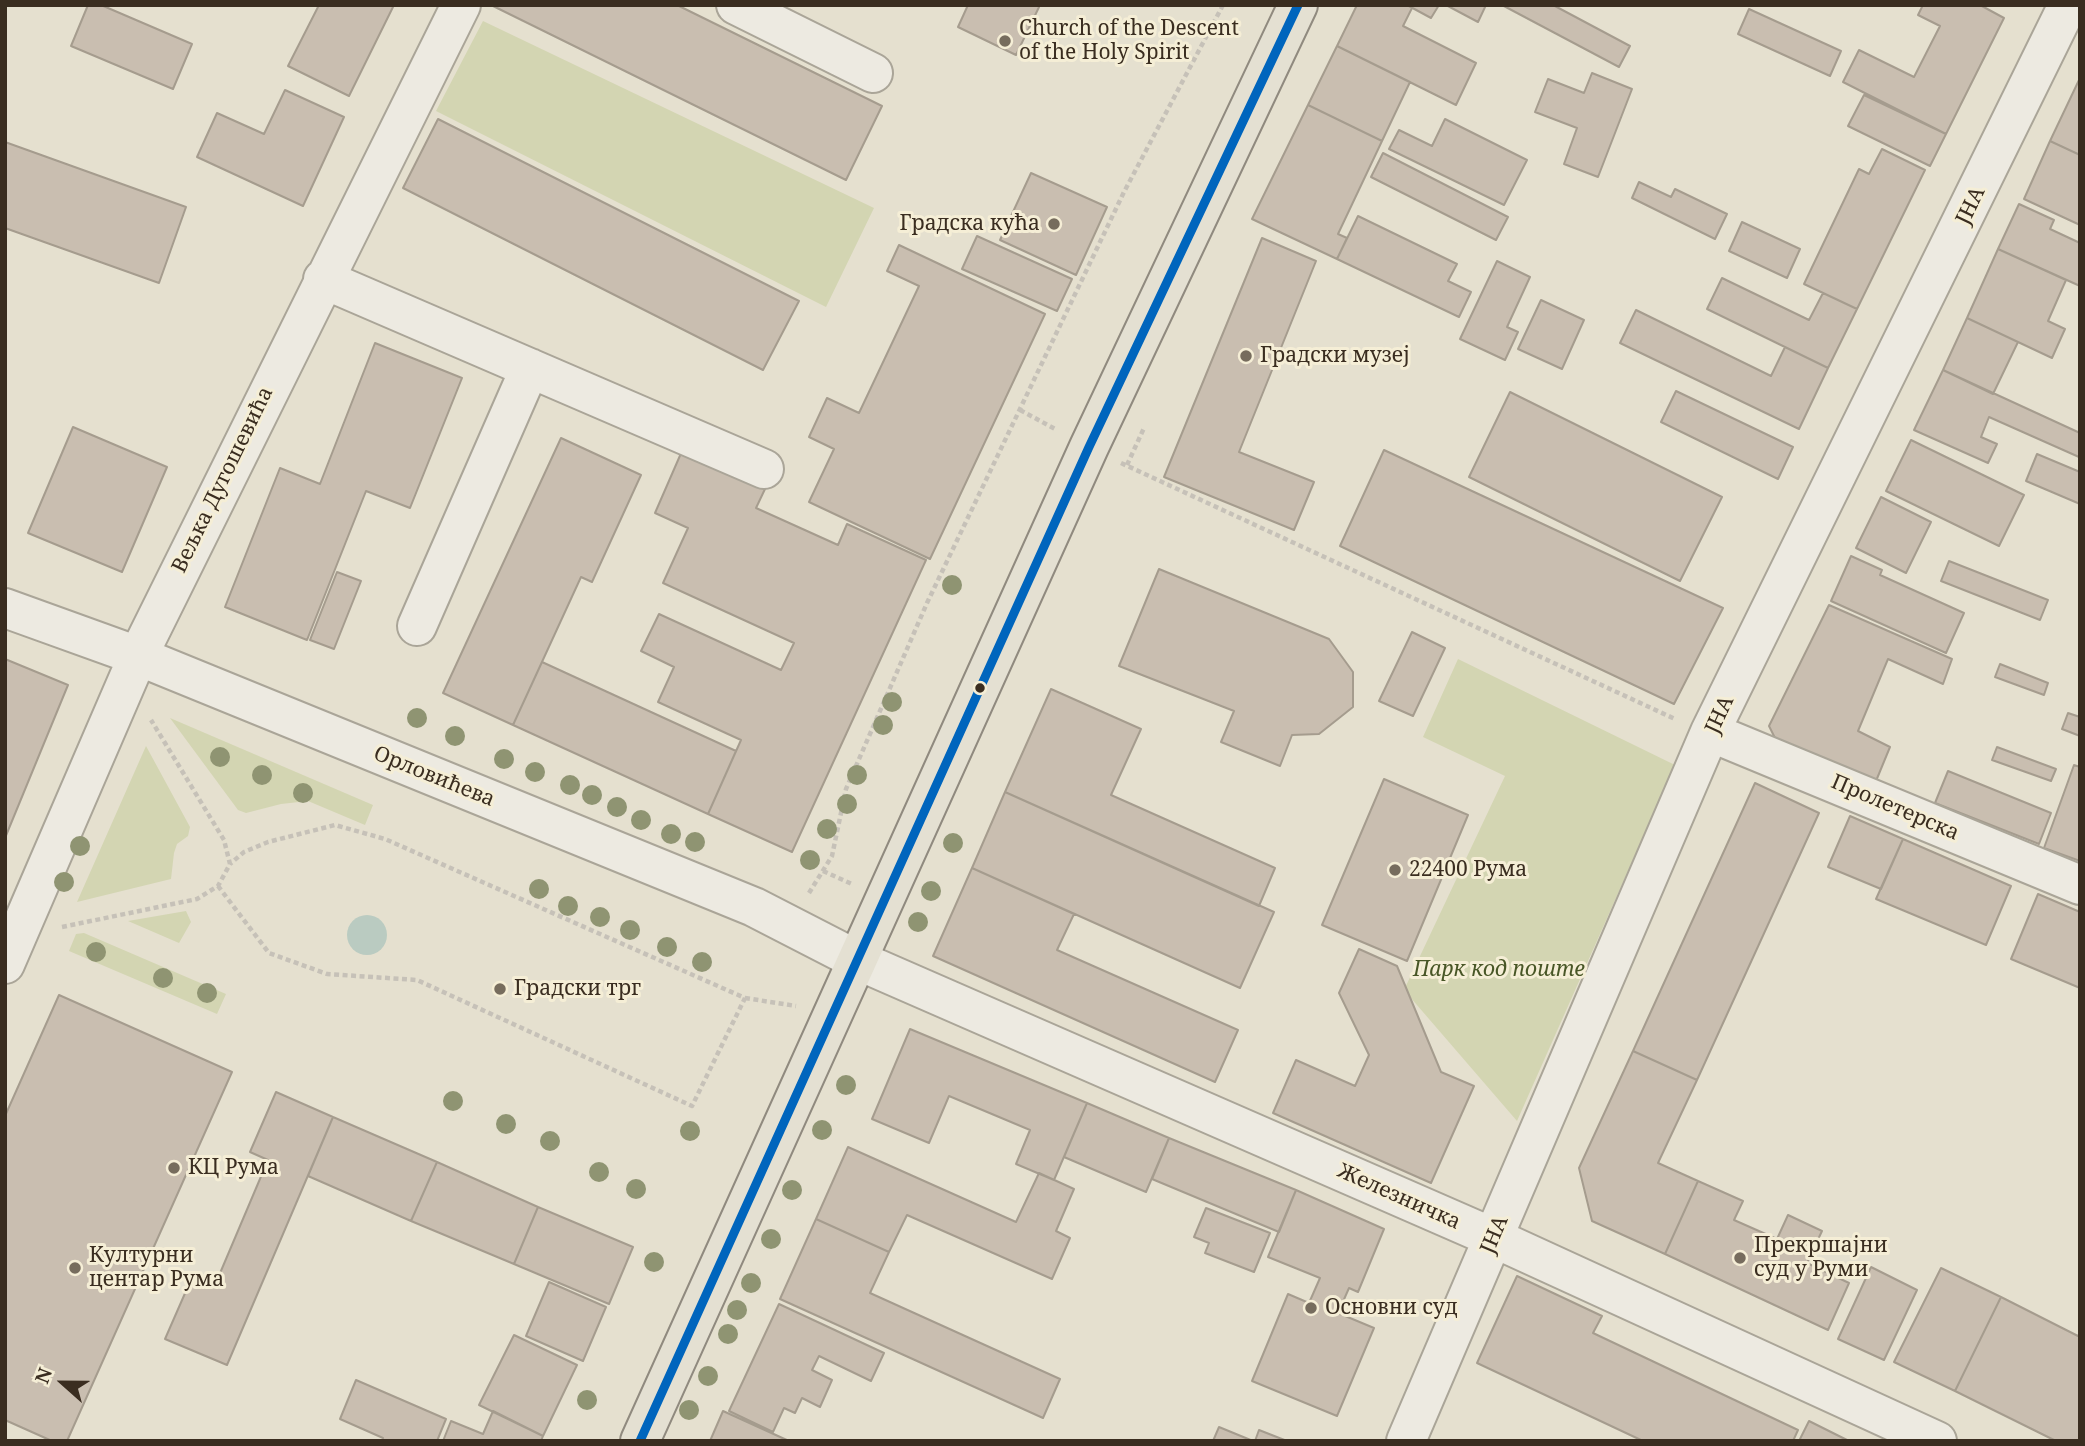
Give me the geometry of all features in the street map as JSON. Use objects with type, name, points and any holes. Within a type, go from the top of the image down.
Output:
[{"type":"main road","points":[[640,1441],[1089,447],[1298,5]]},
{"type":"street","name":"Вељка Дугошевића","points":[[13,948],[131,673],[323,279],[461,5]]},
{"type":"street","points":[[736,5],[873,73]]},
{"type":"street","name":"ЈНА","points":[[1406,1441],[1707,741],[2068,5]]},
{"type":"street","points":[[323,279],[764,469]]},
{"type":"street","points":[[417,626],[530,368]]},
{"type":"street","name":"Орловићева","points":[[5,608],[131,673],[775,918],[857,960]]},
{"type":"street","name":"Пролетерска","points":[[1707,741],[2080,886]]},
{"type":"street","name":"Железничка","points":[[857,960],[1494,1238],[1937,1441]]},
{"type":"path","points":[[775,918],[808,895],[832,856],[846,789],[927,603],[1124,192],[1223,5]]},
{"type":"path","points":[[1089,447],[1689,726],[1683,740],[1707,741]]},
{"type":"path","points":[[131,673],[143,707],[224,840],[229,864]]},
{"type":"path","points":[[13,948],[46,930],[197,899],[218,886],[229,864],[244,852],[268,842],[335,825],[385,839],[745,998],[834,1014]]},
{"type":"path","points":[[218,886],[269,953],[327,974],[417,980],[692,1106],[745,998]]},
{"type":"green space","points":[[483,21],[874,208],[826,307],[436,111]]},
{"type":"green space","name":"Парк код поште","points":[[1458,659],[1675,765],[1517,1121],[1404,990],[1505,776],[1423,737]]},
{"type":"green space","points":[[170,718],[373,805],[365,825],[308,801],[281,804],[246,813],[238,810]]},
{"type":"green space","points":[[146,746],[190,827],[188,836],[177,844],[171,879],[77,902]]},
{"type":"green space","points":[[186,911],[191,922],[179,943],[128,921]]},
{"type":"green space","points":[[84,933],[226,994],[217,1014],[69,951],[76,934]]},
{"type":"shaded area","points":[[367,915],[375,916],[381,921],[386,927],[386,943],[381,949],[375,954],[367,955],[359,954],[353,949],[348,943],[347,935],[348,927],[353,921],[359,916]]},
{"type":"building","points":[[88,5],[101,5],[192,44],[173,89],[71,46]]},
{"type":"building","points":[[319,5],[394,5],[349,96],[288,66]]},
{"type":"building","points":[[491,5],[677,5],[882,106],[846,180]]},
{"type":"building","name":"Church of the Descent of the Holy Spirit","points":[[968,5],[1040,5],[1016,55],[958,27]]},
{"type":"building","points":[[1357,5],[1407,5],[1412,8],[1403,26],[1476,63],[1456,105],[1337,46]]},
{"type":"building","points":[[1407,5],[1439,5],[1431,18]]},
{"type":"building","points":[[1446,5],[1486,5],[1478,22]]},
{"type":"building","points":[[1502,5],[1553,5],[1630,46],[1619,67]]},
{"type":"building","points":[[1923,5],[1980,5],[2004,18],[1946,134],[1843,82],[1859,50],[1914,77],[1940,26],[1918,15]]},
{"type":"building","points":[[1749,9],[1841,51],[1830,76],[1738,34]]},
{"type":"building","points":[[1337,46],[1410,82],[1382,141],[1308,105]]},
{"type":"building","points":[[1592,73],[1632,89],[1598,177],[1564,164],[1577,128],[1535,112],[1548,79],[1584,93]]},
{"type":"building","points":[[2080,80],[2080,155],[2050,141]]},
{"type":"building","points":[[285,90],[344,117],[303,206],[197,157],[217,113],[264,134]]},
{"type":"building","points":[[1864,95],[1946,134],[1930,166],[1848,126]]},
{"type":"building","points":[[1308,105],[1382,141],[1338,234],[1347,238],[1337,259],[1252,219]]},
{"type":"building","points":[[438,119],[799,301],[763,370],[403,188]]},
{"type":"building","points":[[1445,119],[1527,160],[1504,205],[1389,149],[1399,130],[1432,146]]},
{"type":"building","points":[[2050,141],[2080,155],[2080,225],[2024,199]]},
{"type":"building","points":[[5,142],[186,207],[159,283],[5,228]]},
{"type":"building","points":[[1882,149],[1925,170],[1857,309],[1804,284],[1859,169],[1869,174]]},
{"type":"building","points":[[1383,153],[1508,217],[1496,240],[1371,177]]},
{"type":"building","name":"Градска кућа","points":[[1031,173],[1107,207],[1076,275],[1000,240]]},
{"type":"building","points":[[1639,182],[1671,197],[1675,189],[1727,214],[1715,239],[1632,198]]},
{"type":"building","points":[[2019,204],[2054,220],[2050,229],[2080,243],[2080,286],[1998,249]]},
{"type":"building","points":[[1358,216],[1457,264],[1448,281],[1471,292],[1459,317],[1337,259]]},
{"type":"building","points":[[1742,222],[1800,249],[1787,278],[1729,251]]},
{"type":"building","points":[[977,236],[1072,279],[1057,311],[962,269]]},
{"type":"building","name":"Градски музеј","points":[[1262,238],[1316,261],[1239,452],[1314,482],[1294,530],[1164,477]]},
{"type":"building","points":[[899,245],[1045,314],[930,559],[809,502],[834,449],[809,437],[827,398],[859,413],[919,286],[887,271]]},
{"type":"building","points":[[1998,249],[2066,280],[2048,321],[2065,329],[2052,358],[1967,318]]},
{"type":"building","points":[[1497,261],[1530,277],[1507,327],[1518,332],[1505,360],[1460,339]]},
{"type":"building","points":[[1722,278],[1809,320],[1823,293],[1857,309],[1828,368],[1707,309]]},
{"type":"building","points":[[1541,300],[1584,320],[1562,369],[1518,349]]},
{"type":"building","points":[[1636,310],[1771,376],[1785,347],[1828,368],[1799,429],[1620,343]]},
{"type":"building","points":[[1967,318],[2018,342],[1993,394],[1943,370]]},
{"type":"building","points":[[375,343],[462,378],[410,508],[366,491],[307,640],[225,607],[280,468],[320,484]]},
{"type":"building","points":[[1943,370],[2080,433],[2079,457],[1989,417],[1981,437],[1997,444],[1988,463],[1914,430]]},
{"type":"building","points":[[1676,391],[1793,447],[1778,479],[1661,422]]},
{"type":"building","points":[[1510,392],[1722,497],[1680,581],[1469,477]]},
{"type":"building","points":[[73,427],[167,467],[122,572],[28,533]]},
{"type":"building","points":[[561,438],[641,475],[592,582],[581,577],[513,725],[443,693]]},
{"type":"building","points":[[1911,440],[2024,495],[1999,546],[1886,491]]},
{"type":"building","points":[[1384,450],[1723,608],[1674,704],[1340,546]]},
{"type":"building","points":[[682,451],[765,489],[756,508],[838,545],[847,524],[926,560],[792,852],[708,814],[741,740],[658,702],[674,667],[641,651],[659,614],[781,670],[794,643],[663,583],[688,528],[655,513]]},
{"type":"building","points":[[2037,454],[2080,472],[2080,504],[2026,481]]},
{"type":"building","points":[[1881,497],[1931,522],[1906,573],[1856,548]]},
{"type":"building","points":[[1851,556],[1882,570],[1880,575],[1964,613],[1946,653],[1831,601]]},
{"type":"building","points":[[1949,561],[2048,600],[2040,620],[1941,581]]},
{"type":"building","points":[[1159,569],[1329,639],[1353,672],[1353,707],[1319,734],[1292,735],[1280,766],[1221,742],[1234,711],[1119,666]]},
{"type":"building","points":[[337,572],[361,581],[334,649],[310,640]]},
{"type":"building","points":[[1829,605],[1952,659],[1943,684],[1888,659],[1858,731],[1890,747],[1876,781],[1777,742],[1769,726]]},
{"type":"building","points":[[1412,632],[1445,648],[1413,716],[1379,701]]},
{"type":"building","points":[[5,659],[68,685],[5,838]]},
{"type":"building","points":[[542,662],[736,751],[708,814],[513,725]]},
{"type":"building","points":[[2000,664],[2048,683],[2044,695],[1995,677]]},
{"type":"building","points":[[1051,689],[1141,729],[1111,795],[1275,868],[1259,906],[1005,792]]},
{"type":"building","points":[[2068,713],[2080,717],[2080,736],[2062,729]]},
{"type":"building","points":[[1997,747],[2056,769],[2051,781],[1992,760]]},
{"type":"building","points":[[2074,765],[2080,767],[2080,861],[2044,848]]},
{"type":"building","points":[[1948,771],[2051,813],[2039,844],[1935,803]]},
{"type":"building","name":"22400 Рума","points":[[1384,779],[1468,815],[1407,961],[1322,925]]},
{"type":"building","points":[[1755,783],[1819,813],[1697,1080],[1633,1051]]},
{"type":"building","points":[[1005,792],[1274,912],[1240,988],[972,868]]},
{"type":"building","points":[[1850,816],[1903,839],[1881,889],[1828,867]]},
{"type":"building","points":[[1903,839],[2011,886],[1986,945],[1876,899]]},
{"type":"building","points":[[972,868],[1074,914],[1057,950],[1238,1030],[1215,1082],[933,956]]},
{"type":"building","points":[[2038,894],[2080,912],[2080,988],[2011,959]]},
{"type":"building","points":[[1359,949],[1397,966],[1441,1072],[1474,1086],[1431,1183],[1273,1113],[1296,1060],[1355,1086],[1369,1055],[1339,993]]},
{"type":"building","name":"Културни центар Рума","points":[[59,995],[232,1072],[67,1441],[52,1441],[5,1420],[5,1116]]},
{"type":"building","points":[[910,1029],[1087,1103],[1054,1180],[1016,1164],[1030,1130],[949,1096],[929,1143],[872,1119]]},
{"type":"building","points":[[1633,1051],[1697,1080],[1658,1163],[1698,1181],[1665,1254],[1592,1221],[1579,1168]]},
{"type":"building","points":[[276,1092],[333,1117],[227,1365],[165,1339],[193,1275],[215,1285],[268,1160],[250,1152]]},
{"type":"building","points":[[1087,1103],[1169,1138],[1146,1192],[1064,1157]]},
{"type":"building","points":[[333,1117],[437,1162],[411,1221],[308,1176]]},
{"type":"building","points":[[1169,1138],[1296,1190],[1279,1232],[1152,1179]]},
{"type":"building","points":[[848,1147],[1016,1222],[1039,1173],[1074,1189],[1056,1231],[1070,1238],[1052,1279],[907,1215],[889,1252],[816,1219]]},
{"type":"building","points":[[437,1162],[538,1207],[514,1264],[411,1221]]},
{"type":"building","name":"Прекршајни суд у Руми","points":[[1698,1181],[1743,1201],[1734,1220],[1777,1239],[1788,1215],[1822,1231],[1807,1263],[1849,1283],[1828,1330],[1665,1254]]},
{"type":"building","name":"Основни суд","points":[[1296,1190],[1384,1229],[1358,1292],[1349,1288],[1338,1313],[1374,1328],[1337,1416],[1252,1381],[1288,1294],[1309,1303],[1320,1278],[1268,1257]]},
{"type":"building","points":[[538,1207],[633,1247],[609,1304],[514,1264]]},
{"type":"building","points":[[1206,1208],[1270,1233],[1254,1272],[1205,1253],[1209,1243],[1194,1237]]},
{"type":"building","points":[[816,1219],[889,1252],[870,1293],[1060,1379],[1043,1418],[780,1299]]},
{"type":"building","points":[[1871,1267],[1917,1290],[1884,1360],[1838,1339]]},
{"type":"building","points":[[1941,1268],[2001,1297],[1955,1391],[1894,1362]]},
{"type":"building","points":[[1517,1276],[1602,1316],[1593,1333],[1798,1430],[1793,1441],[1643,1441],[1477,1363]]},
{"type":"building","points":[[549,1282],[606,1307],[583,1361],[526,1336]]},
{"type":"building","points":[[2001,1297],[2078,1336],[2080,1333],[2080,1441],[2056,1441],[1955,1391]]},
{"type":"building","points":[[779,1304],[884,1353],[871,1381],[819,1356],[812,1370],[832,1380],[820,1407],[802,1398],[795,1413],[784,1408],[773,1432],[729,1411]]},
{"type":"building","points":[[514,1335],[577,1365],[543,1436],[479,1405]]},
{"type":"building","points":[[356,1380],[446,1419],[437,1441],[382,1441],[383,1438],[340,1419]]},
{"type":"building","points":[[493,1411],[543,1436],[541,1441],[443,1441],[451,1421],[483,1434]]},
{"type":"building","points":[[723,1411],[789,1441],[710,1441]]},
{"type":"building","points":[[1809,1421],[1849,1441],[1799,1441]]},
{"type":"building","points":[[1219,1427],[1253,1441],[1213,1441]]},
{"type":"building","points":[[1259,1430],[1287,1441],[1255,1441]]},
{"type":"transit line","points":[[640,1441],[1089,447],[1298,5]]},
{"type":"place","name":"Church of the Descent of the Holy Spirit","points":[[1005,41]]},
{"type":"place","name":"Градска кућа","points":[[1054,224]]},
{"type":"place","name":"Градски музеј","points":[[1246,356]]},
{"type":"place","name":"22400 Рума","points":[[1395,870]]},
{"type":"place","name":"Градски трг","points":[[500,989]]},
{"type":"place","name":"КЦ Рума","points":[[174,1168]]},
{"type":"place","name":"Прекршајни суд у Руми","points":[[1740,1258]]},
{"type":"place","name":"Културни центар Рума","points":[[75,1268]]},
{"type":"place","name":"Основни суд","points":[[1311,1308]]}]
